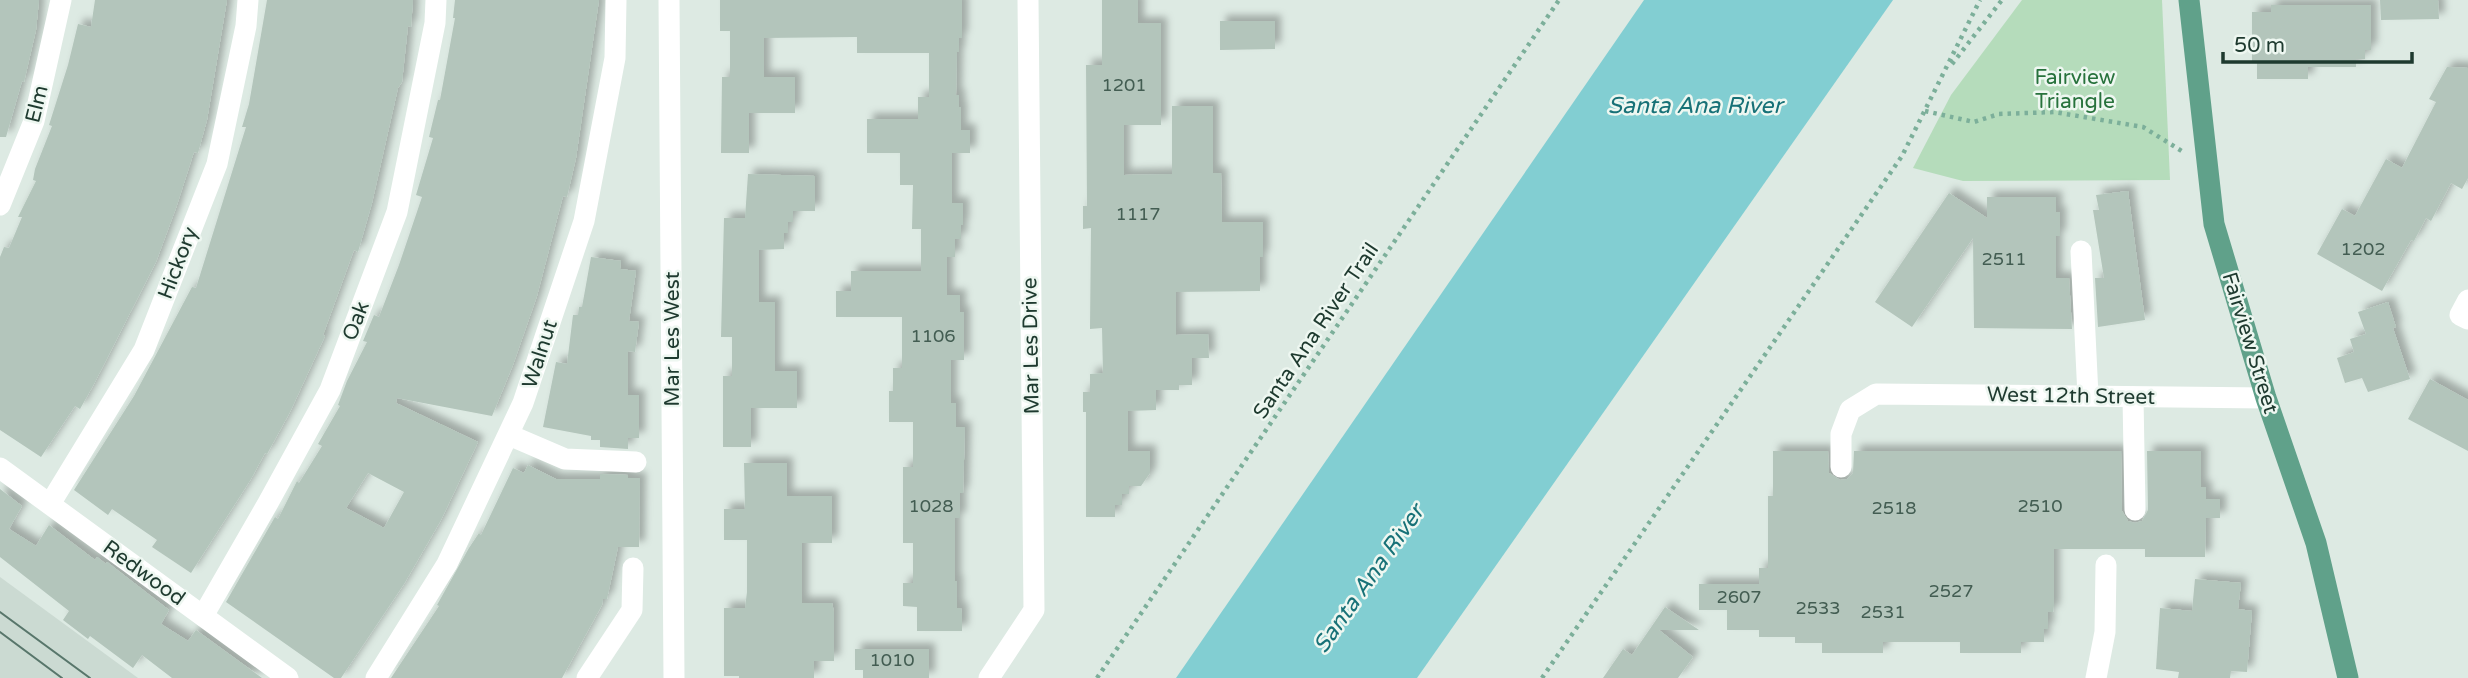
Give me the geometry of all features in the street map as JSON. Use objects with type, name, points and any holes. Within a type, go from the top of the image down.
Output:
[{"type":"main road","name":"Fairview Street","points":[[2189,0],[2214,224],[2266,398],[2316,543],[2348,678]]},
{"type":"street","name":"Elm","points":[[0,205],[34,121],[61,0]]},
{"type":"street","name":"Hickory","points":[[50,505],[144,350],[217,164],[246,26],[248,0]]},
{"type":"street","name":"Oak","points":[[203,615],[330,390],[393,225],[435,23],[436,0]]},
{"type":"street","name":"Walnut","points":[[376,678],[447,564],[523,403],[584,221],[615,58],[616,0]]},
{"type":"street","name":"Mar Les West","points":[[669,0],[674,678]]},
{"type":"street","name":"Mar Les Drive","points":[[989,678],[1034,610],[1028,0]]},
{"type":"street","points":[[2081,251],[2088,396]]},
{"type":"street","name":"West 12th Street","points":[[1841,467],[1841,434],[1850,410],[1876,394],[2266,398]]},
{"type":"street","points":[[2133,397],[2135,510]]},
{"type":"street","points":[[509,435],[565,459],[636,462]]},
{"type":"street","name":"Redwood","points":[[0,468],[288,678]]},
{"type":"street","points":[[2096,678],[2105,632],[2106,565]]},
{"type":"street","points":[[587,678],[632,610],[633,568]]},
{"type":"path","name":"Santa Ana River Trail","points":[[1097,678],[1559,0]]},
{"type":"path","points":[[1542,678],[1902,156],[1980,0]]},
{"type":"path","points":[[1945,74],[2002,0]]},
{"type":"path","points":[[1924,111],[1974,122],[1999,114],[2054,112],[2143,127],[2206,166]]},
{"type":"shaded area","points":[[0,577],[138,678],[0,678]]},
{"type":"green space","name":"Fairview Triangle","points":[[2022,0],[2162,0],[2170,180],[1963,181],[1913,168],[1951,95]]},
{"type":"water","name":"Santa Ana River","points":[[1644,0],[1893,0],[1417,678],[1176,678]]},
{"type":"building","points":[[0,0],[39,0],[36,30],[24,82],[22,81],[6,137],[0,137]]},
{"type":"building","points":[[95,0],[227,0],[207,120],[198,153],[194,152],[156,262],[80,409],[75,406],[41,457],[0,430],[0,257],[4,247],[9,248],[22,217],[18,217],[36,181],[33,180],[35,169],[52,126],[49,125],[78,24],[91,27]]},
{"type":"building","points":[[267,0],[413,0],[411,27],[408,26],[402,82],[398,88],[372,203],[358,252],[354,250],[323,335],[325,336],[290,412],[267,454],[265,453],[191,573],[152,547],[157,540],[112,509],[108,515],[74,490],[134,396],[192,287],[196,288],[246,127],[242,127],[249,104]]},
{"type":"building","points":[[455,0],[599,0],[576,158],[567,197],[563,196],[537,296],[513,365],[492,416],[397,398],[396,403],[478,442],[441,520],[404,584],[341,678],[334,678],[226,602],[275,517],[278,519],[297,481],[299,483],[322,446],[318,444],[340,406],[338,405],[347,381],[367,342],[363,341],[374,315],[379,317],[422,197],[416,195],[433,138],[429,137],[440,100]],"holes":[[[368,473],[404,492],[384,528],[346,508]]]},
{"type":"building","points":[[720,0],[962,0],[962,38],[959,38],[957,52],[956,95],[959,95],[961,107],[961,130],[970,130],[970,153],[952,153],[952,203],[963,203],[963,225],[961,239],[955,239],[955,257],[947,257],[947,295],[960,295],[960,312],[964,312],[964,360],[951,360],[951,403],[956,403],[956,427],[965,427],[963,493],[960,493],[960,518],[955,518],[955,581],[957,608],[961,608],[962,614],[962,631],[917,631],[917,607],[903,606],[903,583],[913,583],[913,543],[903,543],[903,467],[913,467],[913,422],[889,422],[889,391],[893,391],[893,368],[902,368],[902,317],[836,317],[836,291],[851,291],[851,271],[921,271],[921,229],[912,229],[913,185],[900,185],[900,153],[867,153],[867,119],[918,119],[918,97],[929,97],[929,53],[857,53],[857,37],[764,38],[764,77],[795,77],[795,113],[749,113],[749,153],[721,153],[722,77],[730,77],[730,31],[720,31]]},
{"type":"building","points":[[1102,0],[1138,0],[1138,23],[1161,23],[1161,125],[1124,125],[1124,175],[1172,174],[1172,106],[1213,106],[1213,173],[1221,173],[1222,222],[1263,222],[1263,257],[1260,257],[1260,291],[1176,292],[1176,335],[1208,334],[1209,358],[1192,358],[1192,385],[1179,385],[1179,390],[1156,390],[1156,410],[1128,411],[1128,451],[1150,451],[1150,473],[1141,486],[1129,486],[1129,494],[1122,494],[1122,505],[1115,505],[1115,517],[1086,517],[1086,412],[1083,412],[1083,392],[1090,392],[1090,374],[1103,373],[1102,328],[1090,329],[1091,228],[1083,229],[1083,206],[1087,206],[1086,65],[1102,65]]},
{"type":"building","points":[[2380,0],[2438,0],[2439,19],[2381,20]]},
{"type":"building","points":[[2271,5],[2371,5],[2371,50],[2365,50],[2365,59],[2356,59],[2356,67],[2308,67],[2308,79],[2257,79],[2257,61],[2252,61],[2252,12],[2271,12]]},
{"type":"building","points":[[1220,21],[1275,21],[1275,49],[1220,50]]},
{"type":"building","points":[[2447,67],[2468,68],[2468,178],[2462,189],[2451,183],[2431,221],[2426,218],[2382,291],[2317,254],[2342,209],[2355,216],[2386,159],[2402,168],[2436,102],[2429,99]]},
{"type":"building","points":[[748,174],[815,176],[815,211],[793,211],[793,222],[788,222],[788,233],[784,233],[784,249],[759,250],[759,302],[775,302],[775,371],[797,371],[797,408],[751,408],[751,447],[723,447],[723,376],[732,376],[732,337],[721,337],[724,218],[745,218]]},
{"type":"building","points":[[2128,191],[2145,320],[2098,327],[2095,278],[2104,278],[2093,210],[2099,210],[2096,195]]},
{"type":"building","points":[[1949,193],[1987,218],[1987,197],[2056,197],[2056,212],[2060,212],[2060,236],[2056,236],[2056,278],[2069,278],[2072,329],[1974,328],[1973,238],[1912,327],[1875,302]]},
{"type":"building","points":[[591,257],[621,261],[620,269],[636,271],[629,321],[639,322],[635,352],[628,351],[628,395],[639,395],[639,438],[628,438],[628,449],[600,447],[600,440],[591,440],[591,436],[543,427],[556,362],[567,364],[573,315],[578,315],[579,307],[582,307]]},
{"type":"building","points":[[2388,302],[2396,327],[2393,328],[2410,379],[2368,392],[2362,378],[2345,383],[2337,358],[2354,352],[2350,339],[2366,334],[2358,312]]},
{"type":"building","points":[[2430,379],[2468,400],[2468,451],[2408,419]]},
{"type":"building","points":[[1773,451],[1828,451],[1829,473],[1840,480],[1847,479],[1853,473],[1854,451],[2121,451],[2122,511],[2128,521],[2135,523],[2142,521],[2148,510],[2147,451],[2201,451],[2201,487],[2206,487],[2206,499],[2220,499],[2220,518],[2206,518],[2205,557],[2145,557],[2145,549],[2054,549],[2054,605],[2053,612],[2048,612],[2048,629],[2044,629],[2044,642],[2021,642],[2021,653],[1960,653],[1960,642],[1883,642],[1883,653],[1822,653],[1822,643],[1795,643],[1795,637],[1759,637],[1759,630],[1727,630],[1727,610],[1699,610],[1699,584],[1759,584],[1759,568],[1768,568],[1768,496],[1773,496]]},
{"type":"building","points":[[744,463],[787,463],[787,496],[832,496],[832,543],[802,543],[802,603],[832,603],[834,612],[834,661],[814,661],[814,678],[724,676],[724,608],[745,608],[747,540],[724,540],[724,509],[745,509]]},
{"type":"building","points":[[528,465],[556,479],[600,479],[600,474],[640,478],[639,547],[618,547],[607,599],[603,599],[562,678],[391,678],[439,606],[437,605],[469,548],[479,533],[481,535],[513,468],[524,473]]},
{"type":"building","points":[[0,489],[22,506],[9,529],[36,546],[49,525],[95,560],[97,557],[106,564],[107,562],[169,610],[161,624],[188,641],[196,630],[262,678],[172,678],[142,655],[133,668],[90,636],[88,639],[63,620],[69,611],[0,557]]},
{"type":"building","points":[[2195,579],[2241,583],[2238,609],[2252,611],[2247,672],[2231,671],[2230,678],[2178,678],[2179,672],[2156,669],[2160,608],[2192,611]]},
{"type":"building","points":[[1665,607],[1699,630],[1659,630],[1693,657],[1678,678],[1603,678],[1623,649],[1632,655]]},
{"type":"building","points":[[855,649],[929,649],[929,678],[863,678],[863,670],[855,670]]},
{"type":"tram line","points":[[0,612],[90,678]]},
{"type":"tram line","points":[[0,632],[62,678]]}]
